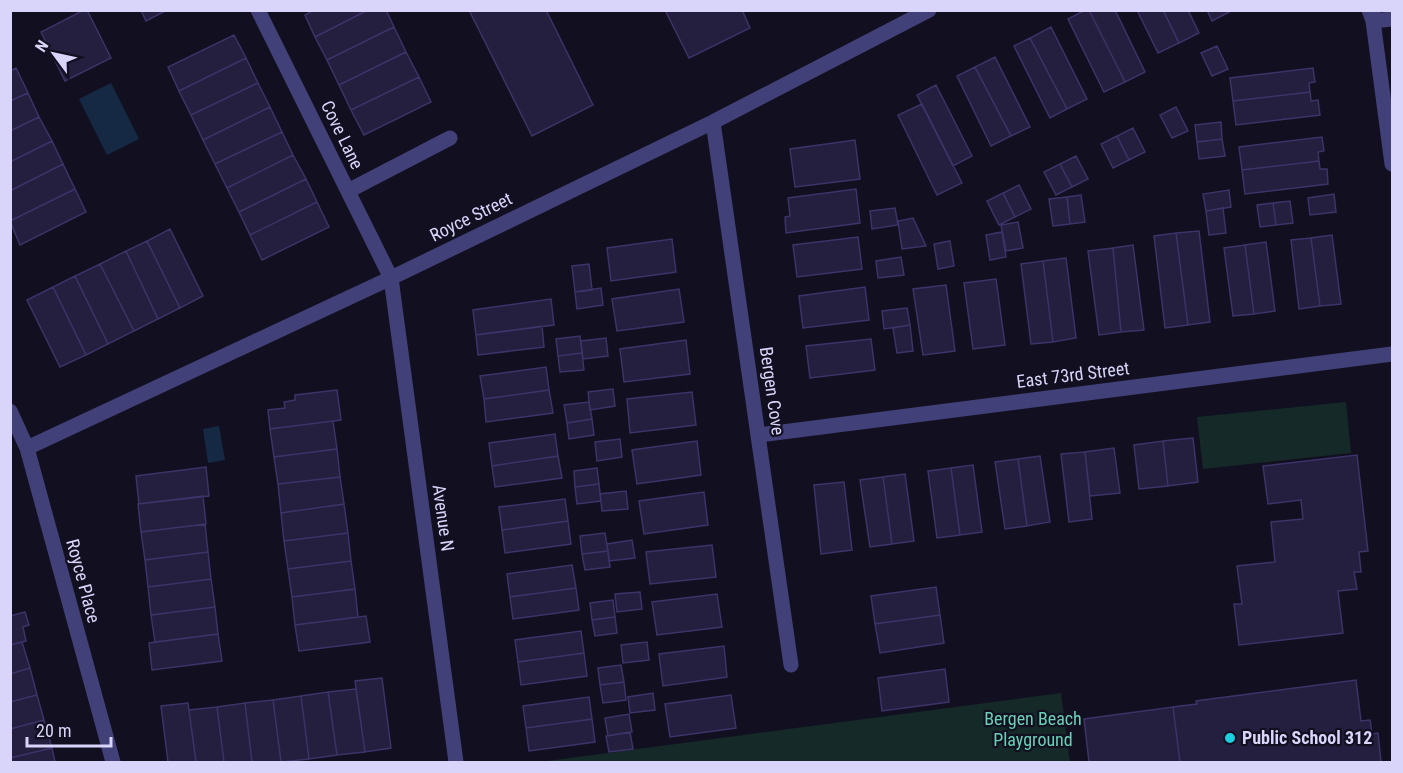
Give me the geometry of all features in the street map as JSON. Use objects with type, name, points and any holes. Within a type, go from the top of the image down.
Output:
[{"type":"street","name":"Cove Lane","points":[[258,10],[391,278]]},
{"type":"street","name":"Royce Street","points":[[27,448],[391,278],[713,122],[928,10]]},
{"type":"street","points":[[1392,19],[1372,14],[1392,164]]},
{"type":"street","name":"Bergen Cove","points":[[713,122],[791,665]]},
{"type":"street","points":[[348,191],[450,138]]},
{"type":"street","name":"Avenue N","points":[[391,278],[456,762]]},
{"type":"street","name":"East 73rd Street","points":[[759,435],[1392,354]]},
{"type":"street","name":"Royce Place","points":[[10,411],[27,448],[113,762]]},
{"type":"green space","points":[[1346,402],[1351,453],[1203,469],[1197,417]]},
{"type":"green space","name":"Bergen Beach Playground","points":[[1061,693],[1070,762],[540,762]]},
{"type":"water","points":[[111,83],[139,139],[107,155],[79,99]]},
{"type":"water","points":[[219,426],[225,460],[208,463],[203,429]]},
{"type":"building","points":[[87,10],[111,58],[65,81],[41,32]]},
{"type":"building","points":[[141,10],[167,10],[146,21]]},
{"type":"building","points":[[314,10],[368,10],[315,37],[305,15]]},
{"type":"building","points":[[368,10],[386,10],[394,27],[327,60],[315,37]]},
{"type":"building","points":[[469,10],[546,10],[593,105],[532,136]]},
{"type":"building","points":[[665,10],[742,10],[750,28],[689,58]]},
{"type":"building","points":[[1089,10],[1125,82],[1104,92],[1068,19]]},
{"type":"building","points":[[1089,10],[1115,10],[1145,72],[1125,82]]},
{"type":"building","points":[[1137,10],[1163,10],[1179,43],[1158,53]]},
{"type":"building","points":[[1163,10],[1188,10],[1199,33],[1179,43]]},
{"type":"building","points":[[1207,10],[1233,10],[1212,21]]},
{"type":"building","points":[[394,27],[406,52],[339,85],[327,60]]},
{"type":"building","points":[[1051,27],[1087,99],[1067,109],[1030,38]]},
{"type":"building","points":[[234,35],[246,58],[179,91],[168,67]]},
{"type":"building","points":[[1030,38],[1067,109],[1050,118],[1014,46]]},
{"type":"building","points":[[1217,46],[1228,69],[1212,76],[1201,53]]},
{"type":"building","points":[[406,52],[419,77],[351,110],[339,85]]},
{"type":"building","points":[[995,57],[1030,127],[1011,136],[975,67]]},
{"type":"building","points":[[246,58],[258,83],[191,115],[179,91]]},
{"type":"building","points":[[975,67],[1011,136],[991,146],[957,76]]},
{"type":"building","points":[[16,68],[28,93],[10,101],[10,71]]},
{"type":"building","points":[[1313,68],[1315,82],[1309,83],[1310,92],[1233,101],[1230,78]]},
{"type":"building","points":[[419,77],[431,102],[364,135],[351,110]]},
{"type":"building","points":[[258,83],[270,107],[203,140],[191,115]]},
{"type":"building","points":[[936,85],[972,156],[953,166],[917,95]]},
{"type":"building","points":[[1310,92],[1311,101],[1318,100],[1320,115],[1236,125],[1233,101]]},
{"type":"building","points":[[28,93],[39,117],[10,131],[10,101]]},
{"type":"building","points":[[922,104],[962,183],[937,195],[898,115]]},
{"type":"building","points":[[270,107],[282,132],[215,164],[203,140]]},
{"type":"building","points":[[1176,107],[1188,131],[1172,138],[1160,115]]},
{"type":"building","points":[[39,117],[52,141],[10,162],[10,131]]},
{"type":"building","points":[[1221,122],[1222,139],[1197,142],[1195,125]]},
{"type":"building","points":[[1133,128],[1145,152],[1129,160],[1117,136]]},
{"type":"building","points":[[282,132],[293,155],[227,188],[215,164]]},
{"type":"building","points":[[1117,136],[1129,160],[1113,168],[1101,144]]},
{"type":"building","points":[[1322,137],[1324,151],[1318,152],[1319,161],[1242,170],[1239,147]]},
{"type":"building","points":[[1222,139],[1225,156],[1199,159],[1197,142]]},
{"type":"building","points":[[855,140],[860,179],[795,187],[790,149]]},
{"type":"building","points":[[52,141],[63,164],[10,191],[10,162]]},
{"type":"building","points":[[293,155],[306,179],[239,212],[227,188]]},
{"type":"building","points":[[1076,156],[1088,179],[1072,187],[1060,164]]},
{"type":"building","points":[[1319,161],[1320,169],[1327,169],[1328,184],[1245,194],[1242,170]]},
{"type":"building","points":[[63,164],[75,189],[10,221],[10,191]]},
{"type":"building","points":[[1060,164],[1072,187],[1056,195],[1044,172]]},
{"type":"building","points":[[306,179],[317,202],[250,235],[239,212]]},
{"type":"building","points":[[1019,185],[1031,209],[1015,217],[1003,193]]},
{"type":"building","points":[[75,189],[86,212],[20,245],[10,221]]},
{"type":"building","points":[[856,189],[860,223],[786,233],[785,217],[790,216],[788,198]]},
{"type":"building","points":[[1229,190],[1231,207],[1206,211],[1203,194]]},
{"type":"building","points":[[1003,193],[1015,217],[999,225],[987,201]]},
{"type":"building","points":[[1334,194],[1336,212],[1310,215],[1308,198]]},
{"type":"building","points":[[1081,195],[1085,222],[1070,224],[1067,197]]},
{"type":"building","points":[[1067,197],[1070,224],[1053,226],[1049,199]]},
{"type":"building","points":[[1290,201],[1293,223],[1276,225],[1273,203]]},
{"type":"building","points":[[317,202],[329,227],[262,260],[250,235]]},
{"type":"building","points":[[1273,203],[1276,225],[1260,227],[1257,205]]},
{"type":"building","points":[[895,208],[898,225],[872,229],[870,211]]},
{"type":"building","points":[[1223,208],[1226,233],[1209,235],[1206,211]]},
{"type":"building","points":[[913,218],[926,246],[902,249],[898,221]]},
{"type":"building","points":[[1018,222],[1023,248],[1006,251],[1001,225]]},
{"type":"building","points":[[170,229],[203,296],[180,308],[147,241]]},
{"type":"building","points":[[1199,231],[1210,322],[1188,325],[1176,233]]},
{"type":"building","points":[[1002,232],[1006,257],[990,260],[986,235]]},
{"type":"building","points":[[1176,233],[1188,325],[1165,328],[1154,236]]},
{"type":"building","points":[[1332,235],[1341,304],[1320,306],[1311,238]]},
{"type":"building","points":[[858,237],[862,269],[797,277],[793,245]]},
{"type":"building","points":[[1311,238],[1320,306],[1299,309],[1291,240]]},
{"type":"building","points":[[672,239],[676,272],[611,281],[607,248]]},
{"type":"building","points":[[147,241],[180,308],[158,319],[126,251]]},
{"type":"building","points":[[950,241],[954,266],[938,269],[934,244]]},
{"type":"building","points":[[1266,242],[1275,311],[1254,314],[1245,245]]},
{"type":"building","points":[[1133,245],[1144,330],[1121,332],[1113,248]]},
{"type":"building","points":[[1245,245],[1254,314],[1233,316],[1224,248]]},
{"type":"building","points":[[1113,248],[1121,332],[1099,335],[1088,251]]},
{"type":"building","points":[[126,251],[158,319],[134,331],[100,264]]},
{"type":"building","points":[[901,257],[904,275],[878,278],[876,261]]},
{"type":"building","points":[[1066,258],[1076,338],[1053,342],[1043,261]]},
{"type":"building","points":[[1043,261],[1053,342],[1031,344],[1021,264]]},
{"type":"building","points":[[100,264],[134,331],[108,344],[75,276]]},
{"type":"building","points":[[589,264],[592,290],[575,292],[572,266]]},
{"type":"building","points":[[75,276],[108,344],[86,355],[53,287]]},
{"type":"building","points":[[996,279],[1005,345],[973,349],[964,283]]},
{"type":"building","points":[[946,285],[955,351],[923,355],[913,289]]},
{"type":"building","points":[[53,287],[86,355],[60,367],[27,300]]},
{"type":"building","points":[[865,287],[869,320],[803,328],[799,296]]},
{"type":"building","points":[[601,288],[603,305],[577,309],[575,292]]},
{"type":"building","points":[[679,289],[684,322],[617,331],[612,299]]},
{"type":"building","points":[[551,299],[554,325],[476,335],[473,310]]},
{"type":"building","points":[[907,308],[910,325],[884,329],[882,311]]},
{"type":"building","points":[[910,325],[913,351],[897,353],[893,328]]},
{"type":"building","points":[[542,326],[544,347],[478,355],[476,335]]},
{"type":"building","points":[[580,336],[582,353],[558,356],[556,339]]},
{"type":"building","points":[[606,338],[608,356],[583,359],[581,341]]},
{"type":"building","points":[[871,339],[875,370],[810,378],[806,346]]},
{"type":"building","points":[[686,340],[690,374],[624,382],[620,349]]},
{"type":"building","points":[[582,353],[584,370],[560,372],[558,356]]},
{"type":"building","points":[[546,367],[549,390],[484,399],[480,376]]},
{"type":"building","points":[[613,389],[615,406],[590,410],[588,392]]},
{"type":"building","points":[[337,390],[341,420],[270,429],[268,410],[285,408],[284,402],[295,400],[295,395]]},
{"type":"building","points":[[549,390],[553,413],[486,422],[484,399]]},
{"type":"building","points":[[692,392],[696,425],[630,433],[627,399]]},
{"type":"building","points":[[589,402],[592,419],[567,423],[564,405]]},
{"type":"building","points":[[592,419],[594,435],[569,439],[567,423]]},
{"type":"building","points":[[333,421],[337,449],[274,457],[270,429]]},
{"type":"building","points":[[555,434],[558,456],[492,466],[489,443]]},
{"type":"building","points":[[1193,438],[1198,482],[1168,486],[1163,441]]},
{"type":"building","points":[[620,439],[622,457],[597,461],[595,442]]},
{"type":"building","points":[[697,441],[701,475],[637,484],[632,450]]},
{"type":"building","points":[[1163,441],[1168,486],[1139,489],[1134,445]]},
{"type":"building","points":[[1114,448],[1120,493],[1090,496],[1085,452]]},
{"type":"building","points":[[337,449],[340,477],[278,484],[274,457]]},
{"type":"building","points":[[1085,452],[1092,519],[1069,522],[1061,454]]},
{"type":"building","points":[[1357,455],[1368,551],[1359,552],[1361,572],[1354,572],[1357,589],[1338,591],[1343,633],[1239,645],[1234,604],[1242,604],[1237,566],[1275,562],[1271,522],[1303,519],[1301,500],[1268,504],[1263,466]]},
{"type":"building","points":[[558,456],[562,478],[495,487],[492,466]]},
{"type":"building","points":[[1040,456],[1050,522],[1027,526],[1018,459]]},
{"type":"building","points":[[1018,459],[1027,526],[1005,529],[995,462]]},
{"type":"building","points":[[973,465],[982,532],[960,535],[951,468]]},
{"type":"building","points":[[206,467],[209,496],[139,504],[136,476]]},
{"type":"building","points":[[597,468],[599,484],[575,487],[574,471]]},
{"type":"building","points":[[951,468],[960,535],[937,538],[928,471]]},
{"type":"building","points":[[905,474],[914,541],[892,544],[883,477]]},
{"type":"building","points":[[340,477],[344,504],[281,513],[278,484]]},
{"type":"building","points":[[883,477],[892,544],[870,547],[860,480]]},
{"type":"building","points":[[844,482],[852,550],[821,554],[814,485]]},
{"type":"building","points":[[599,484],[601,501],[577,504],[575,487]]},
{"type":"building","points":[[626,491],[628,509],[602,511],[600,494]]},
{"type":"building","points":[[704,492],[708,525],[644,534],[639,501]]},
{"type":"building","points":[[203,496],[206,524],[141,532],[138,504]]},
{"type":"building","points":[[565,499],[568,521],[502,530],[499,507]]},
{"type":"building","points":[[344,504],[348,533],[284,541],[281,513]]},
{"type":"building","points":[[568,521],[571,544],[505,553],[502,530]]},
{"type":"building","points":[[205,524],[208,552],[145,560],[141,532]]},
{"type":"building","points":[[348,533],[351,561],[288,569],[284,541]]},
{"type":"building","points":[[605,533],[608,551],[582,554],[580,536]]},
{"type":"building","points":[[632,540],[635,558],[609,561],[607,544]]},
{"type":"building","points":[[712,545],[716,577],[650,584],[646,552]]},
{"type":"building","points":[[608,551],[610,567],[585,570],[582,554]]},
{"type":"building","points":[[208,552],[211,579],[148,587],[145,560]]},
{"type":"building","points":[[351,561],[355,589],[292,597],[288,569]]},
{"type":"building","points":[[572,565],[576,588],[510,597],[507,574]]},
{"type":"building","points":[[211,579],[215,607],[151,615],[148,587]]},
{"type":"building","points":[[936,587],[940,615],[875,624],[871,596]]},
{"type":"building","points":[[576,588],[579,610],[513,619],[510,597]]},
{"type":"building","points":[[355,589],[358,617],[295,625],[292,597]]},
{"type":"building","points":[[640,592],[642,609],[617,612],[615,594]]},
{"type":"building","points":[[717,594],[722,627],[657,635],[652,602]]},
{"type":"building","points":[[613,600],[615,617],[592,620],[590,603]]},
{"type":"building","points":[[215,607],[218,634],[155,642],[151,615]]},
{"type":"building","points":[[25,612],[29,625],[23,627],[26,641],[10,645],[10,616]]},
{"type":"building","points":[[940,615],[944,643],[880,653],[875,624]]},
{"type":"building","points":[[366,616],[370,642],[299,651],[295,625]]},
{"type":"building","points":[[615,617],[617,633],[595,636],[592,620]]},
{"type":"building","points":[[581,631],[584,653],[518,662],[515,640]]},
{"type":"building","points":[[218,634],[222,661],[152,670],[149,643]]},
{"type":"building","points":[[22,642],[30,668],[10,674],[10,645]]},
{"type":"building","points":[[647,642],[649,660],[623,663],[621,645]]},
{"type":"building","points":[[724,646],[727,677],[663,686],[659,654]]},
{"type":"building","points":[[584,653],[587,676],[521,685],[518,662]]},
{"type":"building","points":[[621,665],[624,682],[600,685],[598,668]]},
{"type":"building","points":[[30,668],[37,695],[10,702],[10,674]]},
{"type":"building","points":[[945,669],[949,702],[882,711],[878,678]]},
{"type":"building","points":[[382,678],[391,748],[365,752],[355,681]]},
{"type":"building","points":[[1356,680],[1361,721],[1370,720],[1372,734],[1378,733],[1381,762],[1180,762],[1173,707],[1197,704],[1196,701]]},
{"type":"building","points":[[624,682],[626,700],[603,703],[600,685]]},
{"type":"building","points":[[356,689],[365,752],[337,755],[328,692]]},
{"type":"building","points":[[328,692],[337,755],[309,759],[301,696]]},
{"type":"building","points":[[653,693],[655,710],[630,713],[628,697]]},
{"type":"building","points":[[37,695],[44,720],[10,729],[10,702]]},
{"type":"building","points":[[731,695],[736,728],[670,737],[665,704]]},
{"type":"building","points":[[301,696],[309,759],[281,762],[273,700]]},
{"type":"building","points":[[589,697],[592,719],[526,728],[523,706]]},
{"type":"building","points":[[273,700],[281,762],[252,762],[245,703]]},
{"type":"building","points":[[188,703],[196,762],[168,762],[161,706]]},
{"type":"building","points":[[245,703],[252,762],[224,762],[217,707]]},
{"type":"building","points":[[217,707],[224,762],[196,762],[189,710]]},
{"type":"building","points":[[1173,707],[1180,762],[1089,762],[1084,719]]},
{"type":"building","points":[[629,714],[632,732],[608,736],[605,718]]},
{"type":"building","points":[[592,719],[595,742],[529,751],[526,728]]},
{"type":"building","points":[[44,720],[52,748],[10,758],[10,729]]},
{"type":"building","points":[[630,732],[633,749],[609,752],[606,736]]},
{"type":"building","points":[[52,748],[55,762],[10,762],[10,758]]},
{"type":"place","name":"Public School 312","points":[[1230,738]]}]
